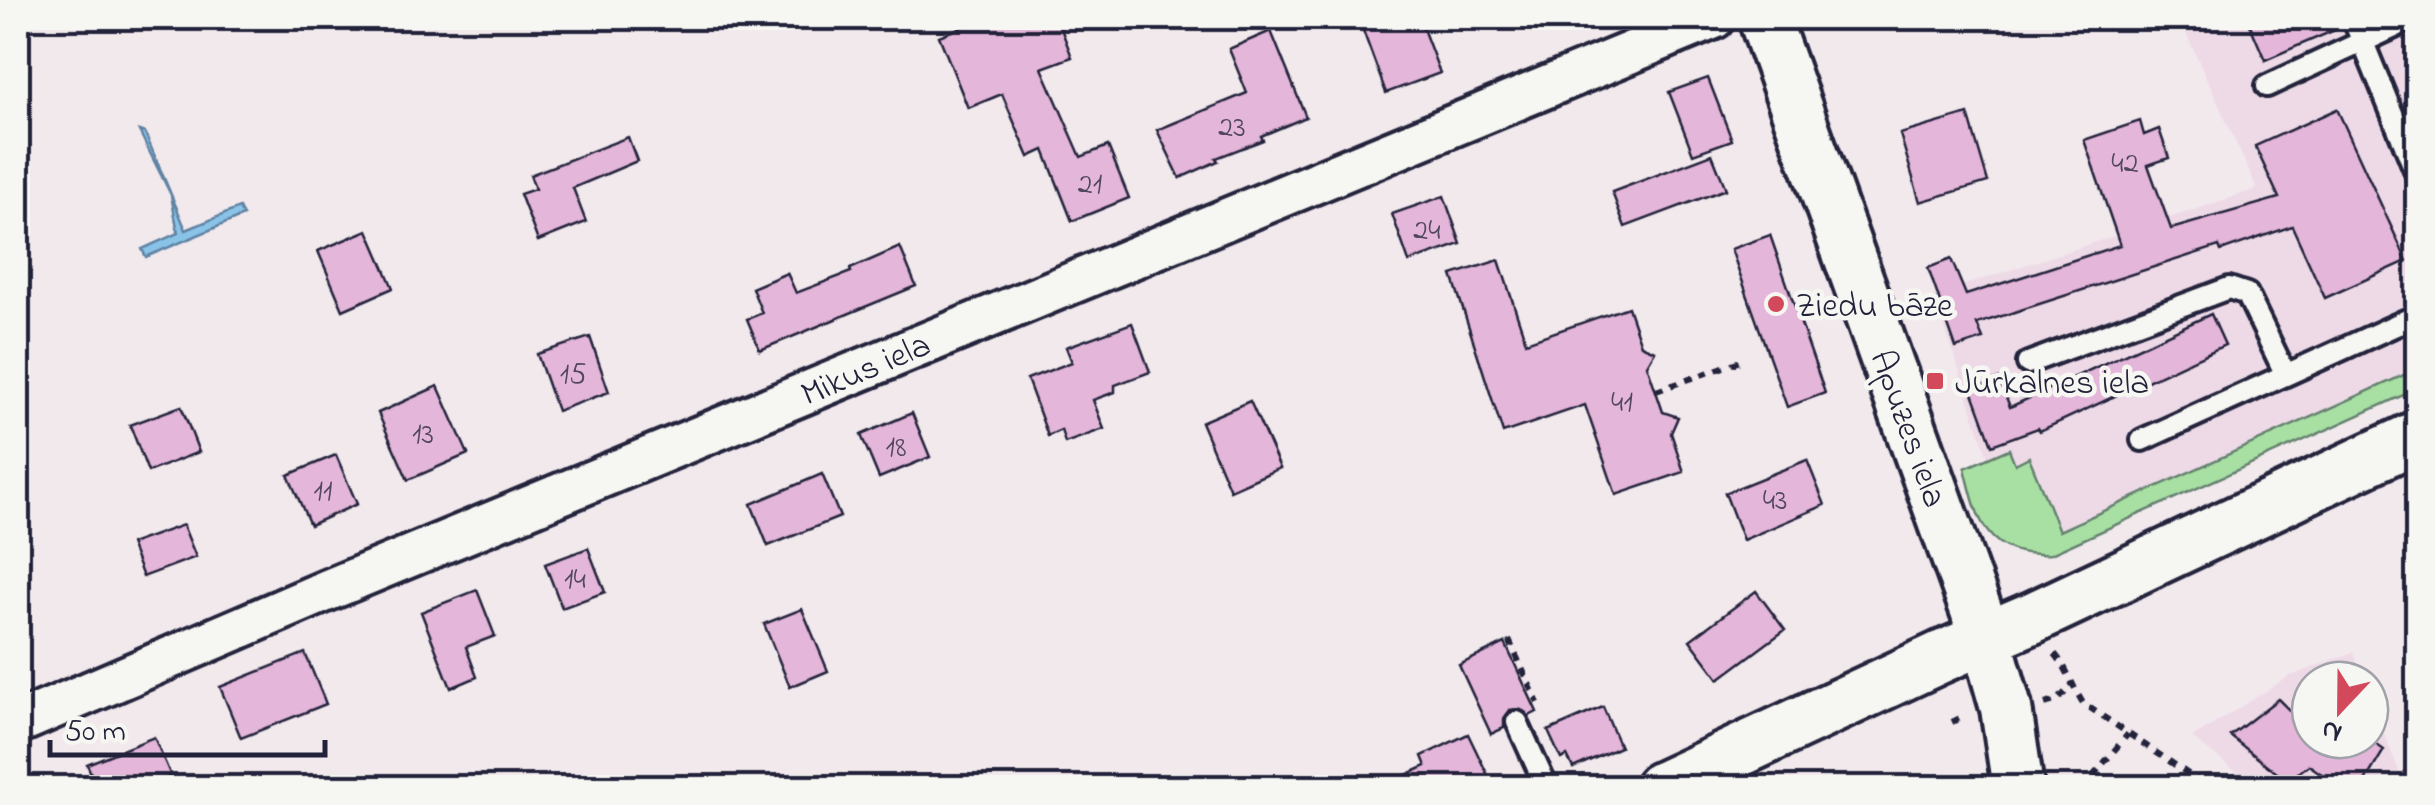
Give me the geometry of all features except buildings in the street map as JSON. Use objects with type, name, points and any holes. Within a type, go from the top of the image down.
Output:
[{"type":"street","name":"Mikus iela","points":[[18,723],[328,590],[1714,18]]},
{"type":"street","name":"Apuzes iela","points":[[1772,22],[1986,638],[2006,708],[2018,788]]},
{"type":"street","points":[[1660,788],[2418,436]]},
{"type":"lane","points":[[2353,18],[2418,177]]},
{"type":"lane","points":[[2266,86],[2414,18]]},
{"type":"lane","points":[[2028,363],[2229,288],[2247,294],[2285,373]]},
{"type":"lane","points":[[2142,440],[2418,315]]},
{"type":"lane","points":[[1517,722],[1547,788]]},
{"type":"path","points":[[1656,391],[1746,359]]},
{"type":"path","points":[[2054,653],[2068,670],[2083,703],[2209,788]]},
{"type":"path","points":[[2044,704],[2058,700],[2072,685]]},
{"type":"path","points":[[2083,788],[2128,734]]},
{"type":"shaded area","points":[[2179,18],[2417,18],[2417,381],[2063,544],[2013,533],[1934,295],[2257,189]]},
{"type":"shaded area","points":[[2353,652],[2356,660],[2332,660]]},
{"type":"shaded area","points":[[2288,677],[2290,760],[2390,760],[2390,748],[2405,787],[2256,787],[2192,738]]},
{"type":"green space","points":[[2417,369],[2417,389],[2051,554],[2012,550],[1989,533],[1975,505],[1965,468],[2009,449],[2015,464],[2029,457],[2059,531]]},
{"type":"water","points":[[139,131],[145,133],[186,230],[239,208],[243,216],[146,257],[142,249],[178,233],[171,195]]},
{"type":"place","name":"Ziedu bāze","points":[[1776,304]]},
{"type":"place","name":"Jūrkalnes iela","points":[[1935,381]]}]
